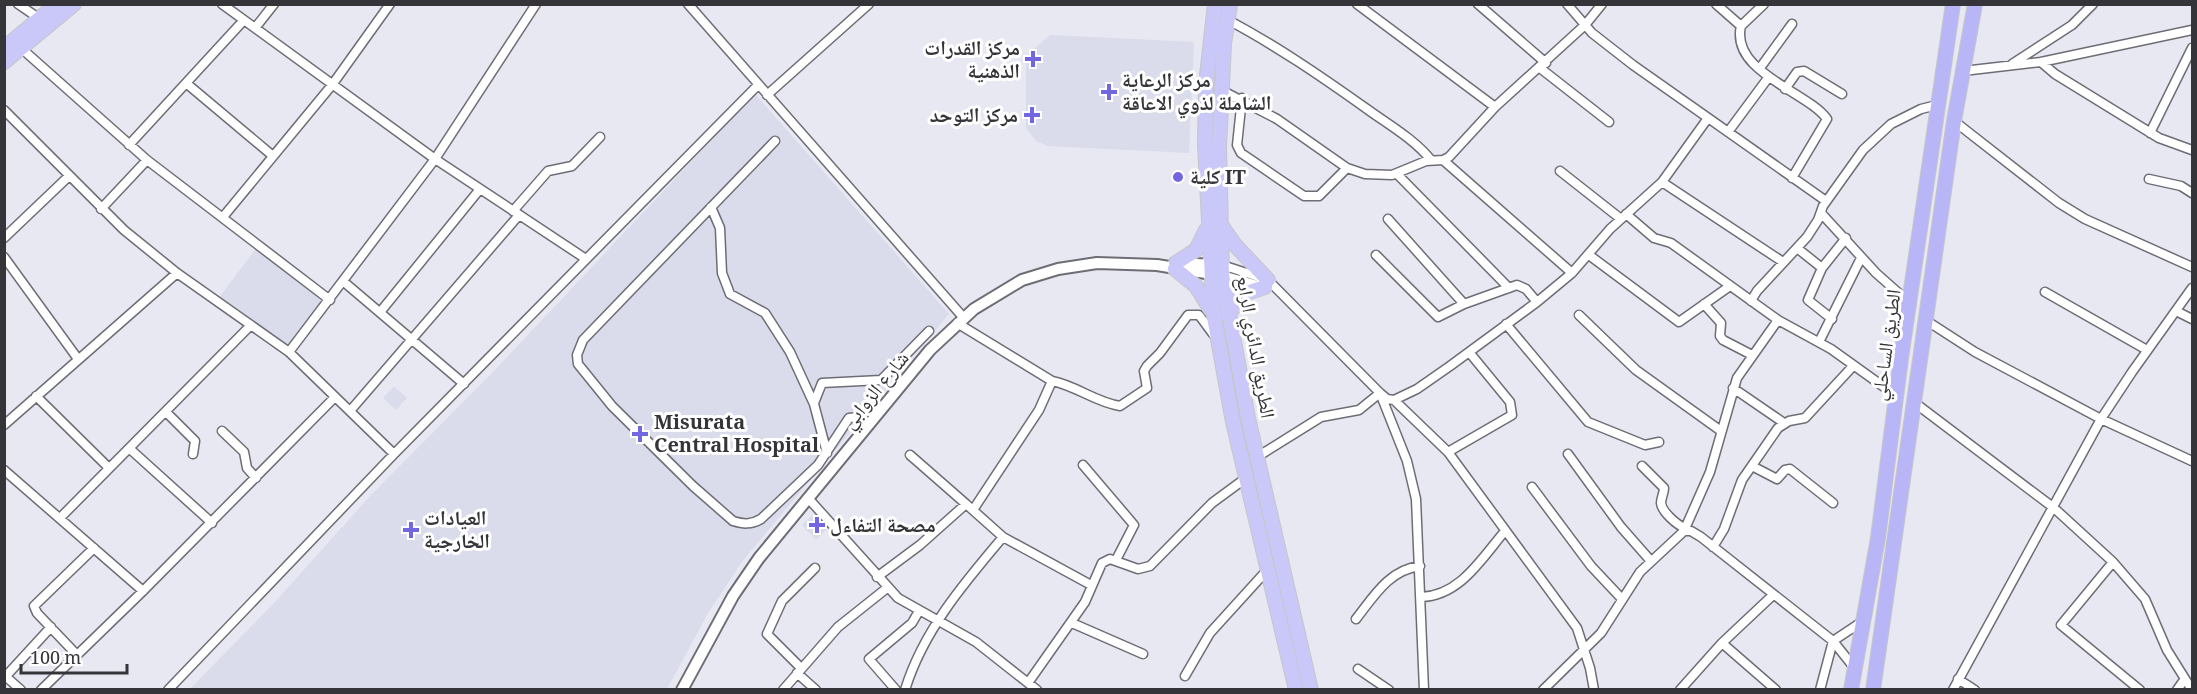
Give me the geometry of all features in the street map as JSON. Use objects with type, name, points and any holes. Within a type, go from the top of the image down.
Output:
[{"type":"highway","name":"الطريق الساحلي","points":[[1851,690],[1865,620],[1953,4]]},
{"type":"highway","name":"الطريق الساحلي","points":[[1873,690],[1954,121],[1975,4]]},
{"type":"main road","points":[[4,48],[57,4]]},
{"type":"main road","points":[[4,62],[74,4]]},
{"type":"main road","name":"الطريق الدائري الرابع","points":[[1215,4],[1206,84],[1205,183],[1213,225],[1221,316],[1311,690]]},
{"type":"main road","name":"الطريق الدائري الرابع","points":[[1213,225],[1221,90],[1230,4]]},
{"type":"main road","points":[[1213,225],[1236,245],[1269,285],[1241,296],[1221,316],[1196,286],[1175,266],[1196,250],[1213,225]]},
{"type":"main road","name":"الطريق الدائري الرابع","points":[[1221,316],[1218,342],[1246,478],[1296,690]]},
{"type":"street","points":[[18,4],[40,19]]},
{"type":"street","points":[[222,4],[435,159],[586,259]]},
{"type":"street","points":[[255,28],[274,4]]},
{"type":"street","points":[[223,217],[332,85],[390,4]]},
{"type":"street","points":[[289,352],[435,159],[536,4]]},
{"type":"street","points":[[688,4],[960,320],[1052,381],[1076,387],[1101,402],[1120,406],[1147,388],[1146,366],[1161,353],[1189,314],[1194,313],[1204,320],[1218,342]]},
{"type":"street","points":[[767,94],[869,4]]},
{"type":"street","points":[[1357,4],[1495,107]]},
{"type":"street","points":[[1478,4],[1543,65],[1609,122]]},
{"type":"street","points":[[1567,4],[1585,25],[1633,65],[1826,201]]},
{"type":"street","points":[[1221,90],[1242,98],[1277,119],[1347,168],[1381,176],[1397,174],[1431,160],[1443,160],[1458,148],[1495,107],[1585,25],[1602,4]]},
{"type":"street","points":[[1716,4],[1742,26]]},
{"type":"street","points":[[1764,4],[1742,26],[1742,45],[1768,78],[1827,119],[1792,178]]},
{"type":"street","points":[[2010,65],[2072,25],[2093,4]]},
{"type":"street","points":[[129,145],[244,20]]},
{"type":"street","points":[[1228,20],[1265,40],[1358,103],[1422,149],[1431,160]]},
{"type":"street","points":[[1760,68],[1792,24]]},
{"type":"street","points":[[1963,71],[2041,62],[2193,30]]},
{"type":"street","points":[[21,48],[147,160],[330,300]]},
{"type":"street","points":[[2150,133],[2193,48]]},
{"type":"street","points":[[2041,62],[2055,74],[2150,133],[2193,150]]},
{"type":"street","points":[[1785,89],[1797,72],[1804,71],[1842,94]]},
{"type":"street","points":[[1728,132],[1768,78]]},
{"type":"street","points":[[186,83],[273,156]]},
{"type":"street","points":[[168,690],[394,454],[758,85]]},
{"type":"street","points":[[1242,98],[1238,149],[1247,158],[1294,190],[1304,196],[1315,198],[1347,168]]},
{"type":"street","points":[[1751,301],[1797,248],[1821,213],[1826,201],[1863,150],[1879,134],[1904,117],[1937,105]]},
{"type":"street","points":[[4,111],[101,209],[177,273],[289,352],[394,454]]},
{"type":"street","points":[[1216,270],[1269,285],[1335,345],[1380,393],[1387,399],[1394,400],[1417,389],[1469,352],[1572,273],[1623,216],[1662,182],[1708,118]]},
{"type":"street","points":[[1954,121],[2059,203],[2085,219],[2193,267]]},
{"type":"street","points":[[350,411],[414,340],[548,171],[572,166],[600,138]]},
{"type":"street","points":[[775,141],[583,340],[577,355],[578,364],[612,406],[693,486],[733,520],[748,524],[761,519],[818,465],[849,418],[859,417],[869,426]]},
{"type":"street","points":[[101,209],[147,160]]},
{"type":"street","points":[[1443,160],[1572,273]]},
{"type":"street","points":[[1560,171],[1654,238],[1671,243],[1778,320],[1819,342],[1898,396]]},
{"type":"street","points":[[1397,174],[1509,288]]},
{"type":"street","points":[[4,238],[69,176]]},
{"type":"street","points":[[2149,179],[2181,186],[2193,193]]},
{"type":"street","points":[[1662,182],[1783,262]]},
{"type":"street","points":[[381,311],[480,189]]},
{"type":"street","points":[[711,207],[720,228],[722,273],[730,294],[765,314],[790,352],[814,404],[827,453]]},
{"type":"street","points":[[1821,213],[1846,238],[1861,258],[1911,304]]},
{"type":"street","points":[[1388,219],[1464,304]]},
{"type":"street","points":[[1832,319],[1808,300],[1822,268],[1846,238]]},
{"type":"street","points":[[1797,248],[1822,268]]},
{"type":"street","points":[[1376,255],[1435,316],[1443,316],[1464,304],[1509,288],[1522,286],[1537,302]]},
{"type":"street","points":[[1589,255],[1677,321],[1683,321],[1730,286]]},
{"type":"street","points":[[4,257],[78,359]]},
{"type":"street","points":[[1819,342],[1861,258]]},
{"type":"street","name":"شارع الزوابي","points":[[682,690],[733,596],[759,558],[930,350],[960,320],[1004,289],[1058,269],[1097,263],[1216,270]]},
{"type":"street","points":[[4,425],[177,273]]},
{"type":"street","points":[[344,282],[381,311],[464,384]]},
{"type":"street","points":[[1953,690],[2101,419],[2147,350],[2193,288]]},
{"type":"street","points":[[2045,292],[2147,350]]},
{"type":"street","points":[[1704,304],[1720,323],[1720,336],[1723,340],[1752,355]]},
{"type":"street","points":[[2176,311],[2193,319]]},
{"type":"street","points":[[1579,315],[1636,370],[1721,431]]},
{"type":"street","points":[[1544,690],[1601,633],[1650,560],[1684,530],[1710,472],[1733,388],[1752,355],[1778,320]]},
{"type":"street","points":[[1927,321],[1975,352],[2101,419],[2193,461]]},
{"type":"street","points":[[1506,324],[1588,422],[1645,445],[1659,442]]},
{"type":"street","points":[[60,518],[251,325]]},
{"type":"street","points":[[814,404],[822,383],[881,380],[929,331]]},
{"type":"street","points":[[1448,452],[1512,415],[1514,411],[1510,402],[1469,352]]},
{"type":"street","points":[[1713,547],[1724,529],[1735,496],[1752,466],[1784,423],[1805,418],[1853,366]]},
{"type":"street","points":[[877,577],[970,507],[1039,410],[1052,381]]},
{"type":"street","points":[[1733,388],[1784,423]]},
{"type":"street","points":[[1257,458],[1321,417],[1359,410],[1380,393]]},
{"type":"street","points":[[1380,393],[1413,482],[1420,566],[1424,690]]},
{"type":"street","points":[[36,396],[109,468]]},
{"type":"street","points":[[41,690],[212,523],[335,397]]},
{"type":"street","points":[[1394,400],[1448,452],[1577,628],[1585,650],[1594,690]]},
{"type":"street","points":[[1915,403],[2054,508],[2113,562],[2145,599],[2167,650],[2192,690]]},
{"type":"street","points":[[166,412],[195,441],[193,454]]},
{"type":"street","points":[[222,431],[244,452],[247,468],[256,478]]},
{"type":"street","points":[[130,449],[212,523]]},
{"type":"street","points":[[1568,454],[1622,527],[1650,560]]},
{"type":"street","points":[[910,455],[1003,537],[1091,585]]},
{"type":"street","points":[[1083,465],[1134,525],[1116,560]]},
{"type":"street","points":[[1642,466],[1664,488],[1661,502],[1675,522],[1713,547],[1833,641],[1856,670]]},
{"type":"street","points":[[1752,466],[1778,479],[1785,470],[1790,469],[1833,503]]},
{"type":"street","points":[[4,470],[143,591]]},
{"type":"street","points":[[1028,683],[1072,623],[1102,563],[1110,559],[1138,569],[1150,566],[1212,503],[1246,478]]},
{"type":"street","points":[[1532,487],[1592,566],[1622,599]]},
{"type":"street","points":[[808,498],[898,598],[976,642],[1037,690]]},
{"type":"street","points":[[1421,597],[1436,597],[1458,585],[1505,531]]},
{"type":"street","points":[[905,690],[911,668],[949,601],[1003,537]]},
{"type":"street","points":[[76,655],[35,611],[35,604],[93,548]]},
{"type":"street","points":[[2113,562],[2061,625],[2140,690]]},
{"type":"street","points":[[1356,619],[1396,573],[1406,568],[1420,566]]},
{"type":"street","points":[[815,568],[782,601],[767,634],[816,690]]},
{"type":"street","points":[[1185,676],[1210,633],[1269,568]]},
{"type":"street","points":[[783,690],[838,627],[887,588]]},
{"type":"street","points":[[1680,690],[1722,643],[1773,595]]},
{"type":"street","points":[[896,690],[869,659],[904,630],[919,611]]},
{"type":"street","points":[[1820,690],[1833,641],[1865,620]]},
{"type":"street","points":[[1072,623],[1143,654]]},
{"type":"street","points":[[21,690],[5,676],[51,627]]},
{"type":"street","points":[[1722,643],[1776,690]]},
{"type":"street","points":[[1358,669],[1389,690]]},
{"type":"street","points":[[1958,679],[1975,690]]},
{"type":"street","points":[[2177,690],[2184,680]]},
{"type":"shaded area","name":"مركز الرعاية الشاملة لذوي الاعاقة","points":[[1050,35],[1194,42],[1189,153],[1048,146],[1036,141],[1026,128],[1026,56]]},
{"type":"shaded area","name":"Misurata Central Hospital","points":[[755,94],[949,314],[741,563],[708,613],[667,689],[189,690],[275,602],[371,495],[492,373]]},
{"type":"shaded area","points":[[258,246],[324,297],[287,348],[218,299]]},
{"type":"shaded area","points":[[394,386],[407,398],[396,410],[383,398]]},
{"type":"shaded area","name":"مصحة التفاءل","points":[[817,511],[831,525],[816,540],[802,525]]},
{"type":"place","name":"مركز القدرات الذهنية","points":[[1033,59]]},
{"type":"place","name":"مركز الرعاية الشاملة لذوي الاعاقة","points":[[1109,92]]},
{"type":"place","name":"مركز التوحد","points":[[1032,115]]},
{"type":"place","name":"كلية IT","points":[[1178,177]]},
{"type":"place","name":"Misurata Central Hospital","points":[[640,434]]},
{"type":"place","name":"مصحة التفاءل","points":[[817,525]]},
{"type":"place","name":"العيادات الخارجية","points":[[411,530]]}]
